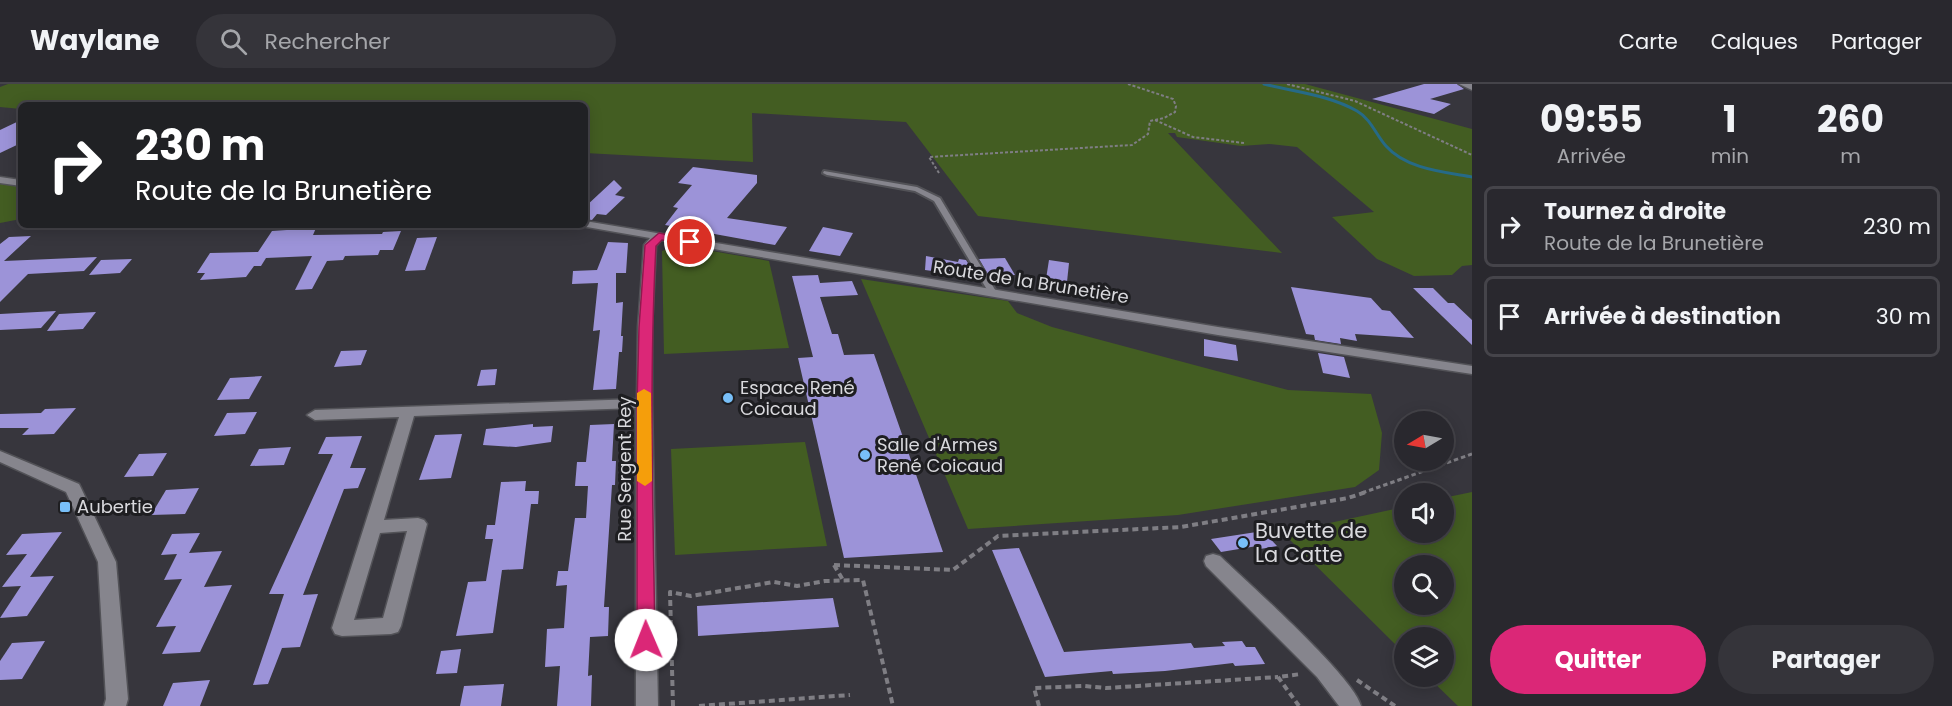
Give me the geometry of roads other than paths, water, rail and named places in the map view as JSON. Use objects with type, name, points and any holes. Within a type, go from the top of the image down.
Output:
[{"type":"street","points":[[1463,84],[1472,87]]},
{"type":"street","points":[[0,180],[18,183]]},
{"type":"street","name":"Route de la Brunetière","points":[[588,224],[1218,331],[1472,370]]},
{"type":"street","name":"Rue Sergent Rey","points":[[646,706],[645,327],[650,245],[659,236]]},
{"type":"street","points":[[315,415],[644,403]]},
{"type":"street","points":[[372,527],[418,524],[391,626],[342,628],[372,527],[408,412]]},
{"type":"street","points":[[0,456],[74,488],[107,562],[117,699],[115,706]]},
{"type":"street","points":[[1213,561],[1324,671],[1348,706]]},
{"type":"lane","points":[[827,173],[917,189],[938,200],[993,292]]},
{"type":"waterway","points":[[1264,84],[1346,106],[1362,114],[1386,146],[1404,160],[1426,168],[1472,177]]},
{"type":"place","name":"Espace René Coicaud","points":[[728,398]]},
{"type":"place","name":"Salle d'Armes René Coicaud","points":[[865,455]]},
{"type":"place","name":"Aubertie","points":[[65,507]]},
{"type":"place","name":"Buvette de La Catte","points":[[1243,543]]}]
